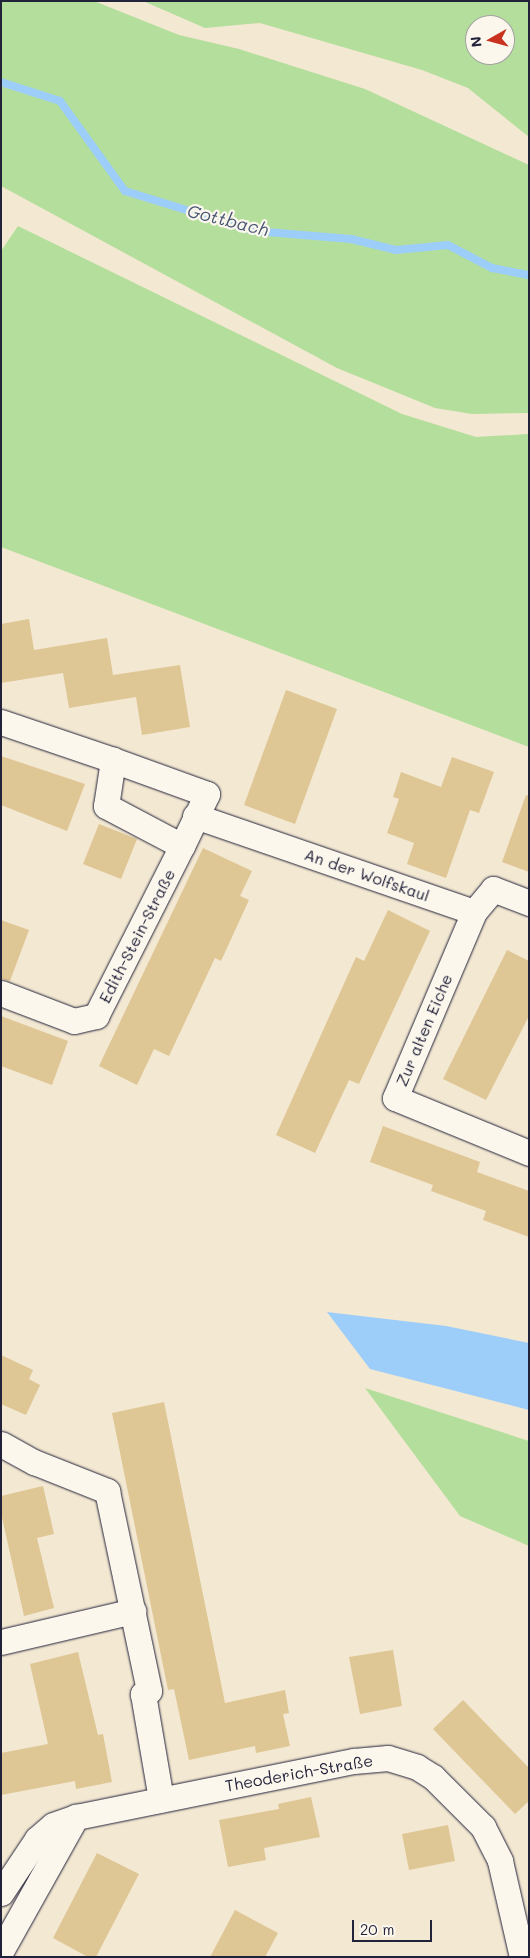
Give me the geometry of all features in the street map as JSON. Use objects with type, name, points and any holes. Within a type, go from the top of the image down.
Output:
[{"type":"street","points":[[1,722],[113,760],[207,794],[182,846],[106,806],[113,760]]},
{"type":"street","name":"An der Wolfskaul","points":[[195,816],[474,912]]},
{"type":"street","name":"Edith-Stein-Straße","points":[[1,993],[74,1021],[96,1016],[182,846]]},
{"type":"street","points":[[474,912],[493,889],[529,903]]},
{"type":"street","name":"Zur alten Eiche","points":[[474,912],[394,1098],[529,1152]]},
{"type":"street","points":[[1,1444],[34,1462],[107,1491],[149,1691],[143,1694],[161,1799]]},
{"type":"street","points":[[1,1642],[133,1611]]},
{"type":"street","name":"Theoderich-Straße","points":[[1,1893],[37,1839],[53,1826],[76,1817],[354,1760],[388,1758],[417,1767],[448,1789],[495,1847],[522,1957]]},
{"type":"street","points":[[1,1951],[76,1817]]},
{"type":"green space","points":[[1,1],[94,1],[179,35],[239,49],[365,89],[529,165],[529,413],[472,414],[435,408],[337,368],[1,186]]},
{"type":"green space","points":[[143,1],[529,1],[529,137],[468,88],[422,70],[260,23],[205,28]]},
{"type":"green space","points":[[18,226],[402,414],[476,437],[529,434],[529,747],[1,547],[1,251]]},
{"type":"green space","points":[[365,1388],[529,1441],[529,1546],[460,1516]]},
{"type":"water","points":[[327,1312],[446,1326],[529,1343],[529,1410],[370,1369]]},
{"type":"building","points":[[29,619],[34,650],[107,638],[113,675],[180,665],[190,727],[142,735],[136,697],[69,708],[63,673],[1,683],[1,624]]},
{"type":"building","points":[[286,690],[337,709],[295,824],[244,805]]},
{"type":"building","points":[[1,756],[85,784],[67,831],[1,805]]},
{"type":"building","points":[[452,757],[494,772],[479,813],[470,810],[446,878],[407,864],[414,843],[387,833],[399,799],[393,797],[401,772],[441,787]]},
{"type":"building","points":[[526,795],[529,796],[529,872],[502,862]]},
{"type":"building","points":[[99,824],[137,839],[121,879],[83,864]]},
{"type":"building","points":[[203,848],[252,871],[240,896],[249,900],[221,961],[215,958],[169,1056],[154,1049],[137,1085],[99,1066]]},
{"type":"building","points":[[388,910],[430,931],[359,1084],[349,1080],[315,1153],[276,1135],[356,957],[364,961]]},
{"type":"building","points":[[1,920],[29,930],[10,981],[1,979]]},
{"type":"building","points":[[507,950],[529,961],[529,1016],[486,1100],[443,1079]]},
{"type":"building","points":[[1,1016],[68,1041],[52,1085],[1,1066]]},
{"type":"building","points":[[383,1126],[480,1162],[477,1172],[529,1191],[529,1237],[483,1220],[486,1211],[431,1191],[433,1185],[370,1162]]},
{"type":"building","points":[[1,1355],[33,1370],[29,1379],[40,1385],[26,1415],[1,1404]]},
{"type":"building","points":[[164,1402],[225,1703],[285,1690],[289,1713],[283,1714],[290,1746],[256,1753],[255,1746],[189,1760],[174,1689],[168,1690],[112,1413]]},
{"type":"building","points":[[43,1486],[54,1534],[37,1538],[54,1608],[24,1616],[1,1513],[1,1496]]},
{"type":"building","points":[[393,1650],[402,1706],[360,1714],[349,1657]]},
{"type":"building","points":[[78,1652],[98,1735],[103,1734],[112,1782],[76,1789],[75,1781],[1,1795],[1,1753],[48,1744],[30,1664]]},
{"type":"building","points":[[463,1700],[529,1768],[529,1801],[515,1814],[433,1729]]},
{"type":"building","points":[[311,1797],[320,1837],[264,1848],[266,1860],[228,1867],[219,1820],[279,1809],[278,1804]]},
{"type":"building","points":[[448,1825],[455,1861],[409,1870],[402,1834]]},
{"type":"building","points":[[97,1853],[139,1874],[96,1957],[88,1957],[53,1938]]},
{"type":"building","points":[[235,1910],[278,1933],[265,1957],[210,1957]]},
{"type":"waterway","name":"Gottbach","points":[[1,82],[60,101],[125,191],[254,231],[351,239],[396,250],[448,245],[492,268],[529,275]]}]
